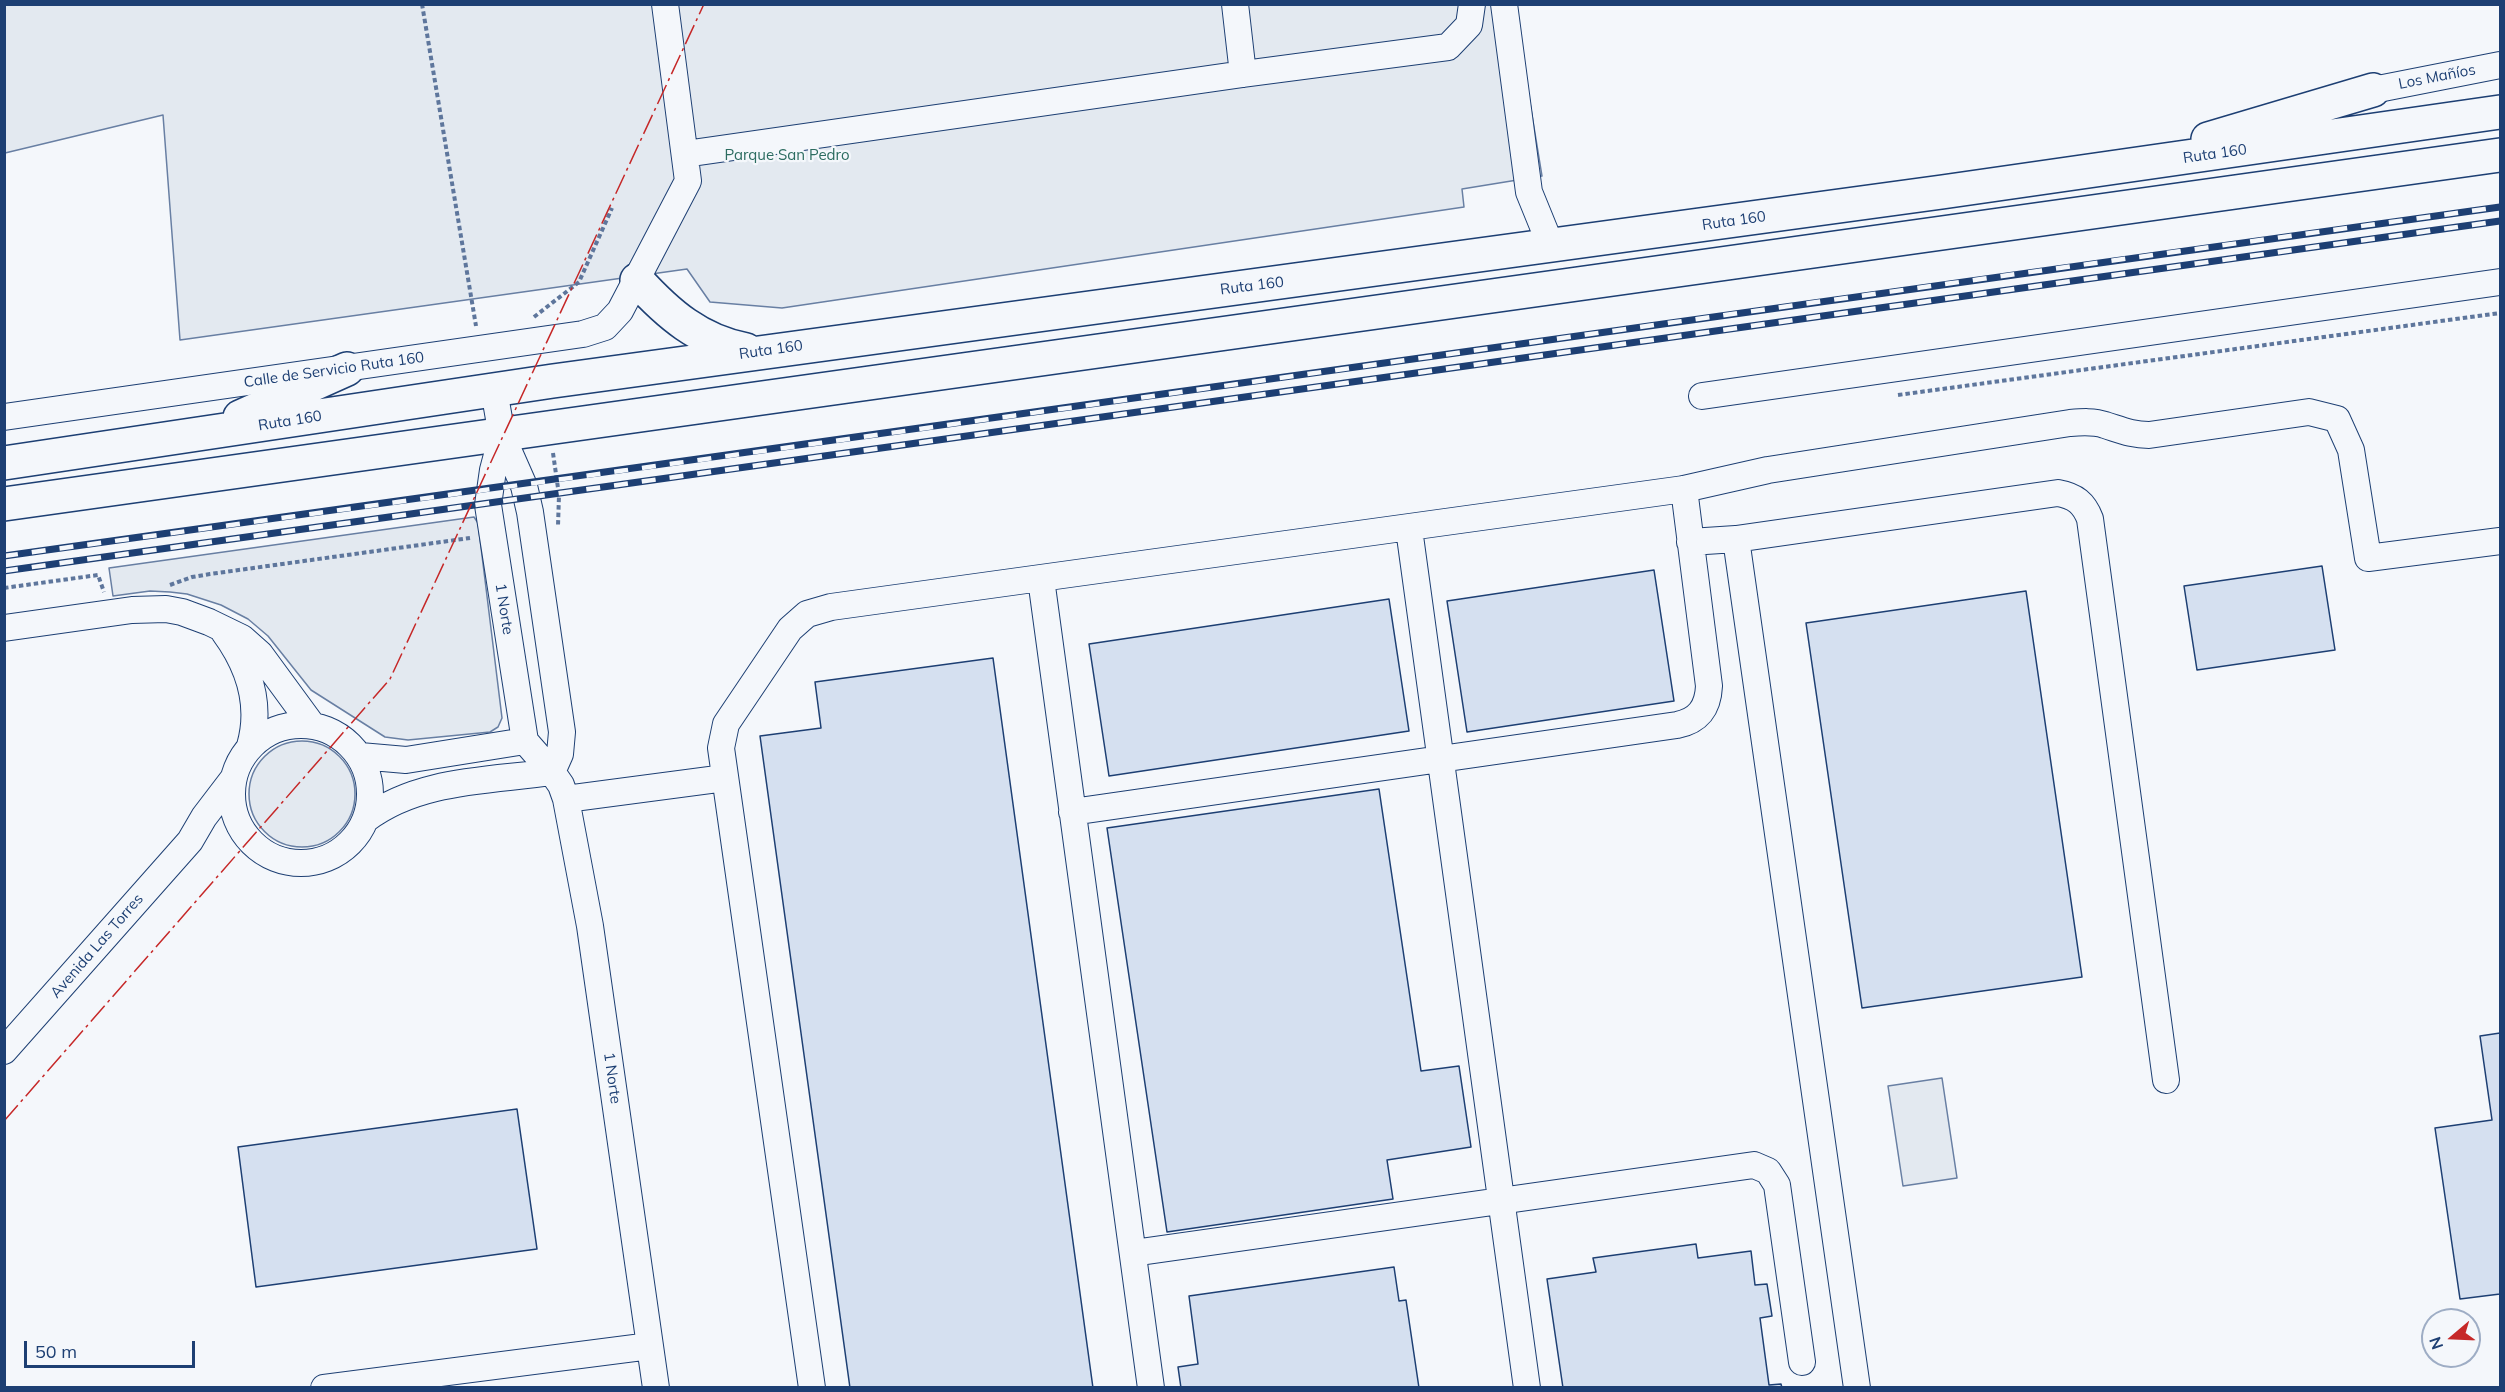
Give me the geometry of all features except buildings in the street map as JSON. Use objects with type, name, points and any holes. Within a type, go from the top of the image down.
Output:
[{"type":"highway","points":[[2126,166],[2287,114],[2373,90]]},
{"type":"highway","name":"Ruta 160","points":[[4,463],[760,352],[1551,246],[2500,112]]},
{"type":"highway","points":[[4,504],[549,430],[2500,156]]},
{"type":"highway","points":[[637,280],[669,314],[693,331],[728,346],[760,352]]},
{"type":"highway","points":[[203,434],[346,369]]},
{"type":"street","name":"Calle de Servicio Ruta 160","points":[[4,417],[536,341],[595,332],[605,327],[620,311],[688,181],[665,4]]},
{"type":"street","points":[[1235,4],[1243,74]]},
{"type":"street","points":[[685,154],[1448,47],[1469,25],[1472,4]]},
{"type":"street","points":[[1504,4],[1529,192],[1551,246]]},
{"type":"street","name":"Los Mañíos","points":[[2373,90],[2500,65]]},
{"type":"street","points":[[1702,396],[2500,282]]},
{"type":"street","name":"1 Norte","points":[[494,390],[502,436],[524,486],[533,529],[562,732],[560,754],[552,772]]},
{"type":"street","points":[[812,1388],[721,748],[726,724],[790,629],[807,614],[831,607],[1409,529],[1684,489],[1768,470],[2070,423],[2089,422],[2132,435],[2149,435],[2309,412],[2337,419],[2351,450],[2368,558],[2500,541]]},
{"type":"street","name":"1 Norte","points":[[502,436],[489,491],[492,535],[525,741],[552,772],[566,799],[590,926],[656,1388]]},
{"type":"street","points":[[1072,812],[1441,761],[1677,725],[1693,720],[1699,715],[1708,697],[1709,686],[1684,489]]},
{"type":"street","points":[[1690,542],[1736,539],[2058,493],[2081,503],[2090,519],[2166,1080]]},
{"type":"street","points":[[1409,529],[1527,1388]]},
{"type":"street","points":[[1736,539],[1857,1388]]},
{"type":"street","points":[[1041,579],[1151,1388]]},
{"type":"street","points":[[4,628],[149,608],[166,609],[196,616],[242,638],[261,654],[312,725]]},
{"type":"street","points":[[222,629],[244,665],[253,692],[255,722],[250,746]]},
{"type":"street","points":[[298,724],[312,725],[339,735],[360,756],[367,771],[370,803],[359,833],[337,854],[308,863],[292,863],[264,852],[242,831],[233,806],[233,779],[237,767],[250,746],[260,737],[278,728],[298,724]]},
{"type":"street","points":[[360,756],[405,760],[525,741]]},
{"type":"street","points":[[366,819],[388,804],[433,788],[552,772]]},
{"type":"street","points":[[566,799],[725,778]]},
{"type":"street","name":"Avenida Las Torres","points":[[4,1051],[190,840],[204,817],[233,779]]},
{"type":"street","name":"Avenida Las Torres","points":[[190,840],[216,830],[242,831]]},
{"type":"street","points":[[1133,1252],[1747,1165],[1761,1167],[1773,1177],[1777,1185],[1802,1362]]},
{"type":"street","points":[[324,1388],[650,1346]]},
{"type":"path","points":[[422,4],[478,349]]},
{"type":"path","points":[[536,341],[533,317],[579,282],[612,208]]},
{"type":"path","points":[[1897,395],[2500,313]]},
{"type":"path","points":[[533,529],[558,526],[559,495],[549,430]]},
{"type":"path","points":[[167,587],[192,577],[210,574],[492,535]]},
{"type":"path","points":[[4,588],[98,575],[111,613]]},
{"type":"green space","name":"Parque San Pedro","points":[[4,5],[1514,5],[1542,176],[1462,189],[1464,207],[782,308],[710,302],[687,269],[180,340],[163,115],[5,153]]},
{"type":"green space","points":[[474,517],[478,523],[502,718],[498,727],[490,732],[408,740],[385,737],[311,690],[268,636],[248,619],[221,605],[187,594],[170,592],[150,591],[113,596],[109,568]]},
{"type":"green space","points":[[302,741],[322,745],[339,757],[351,774],[355,794],[351,814],[339,831],[322,843],[302,847],[282,843],[265,831],[253,814],[249,794],[253,774],[265,757],[282,745]]},
{"type":"green space","points":[[1942,1078],[1957,1178],[1903,1186],[1888,1086]]},
{"type":"railway","points":[[4,556],[2500,207]]},
{"type":"railway","points":[[4,571],[2500,221]]},
{"type":"power","points":[[4,1121],[390,679],[704,4]]}]
